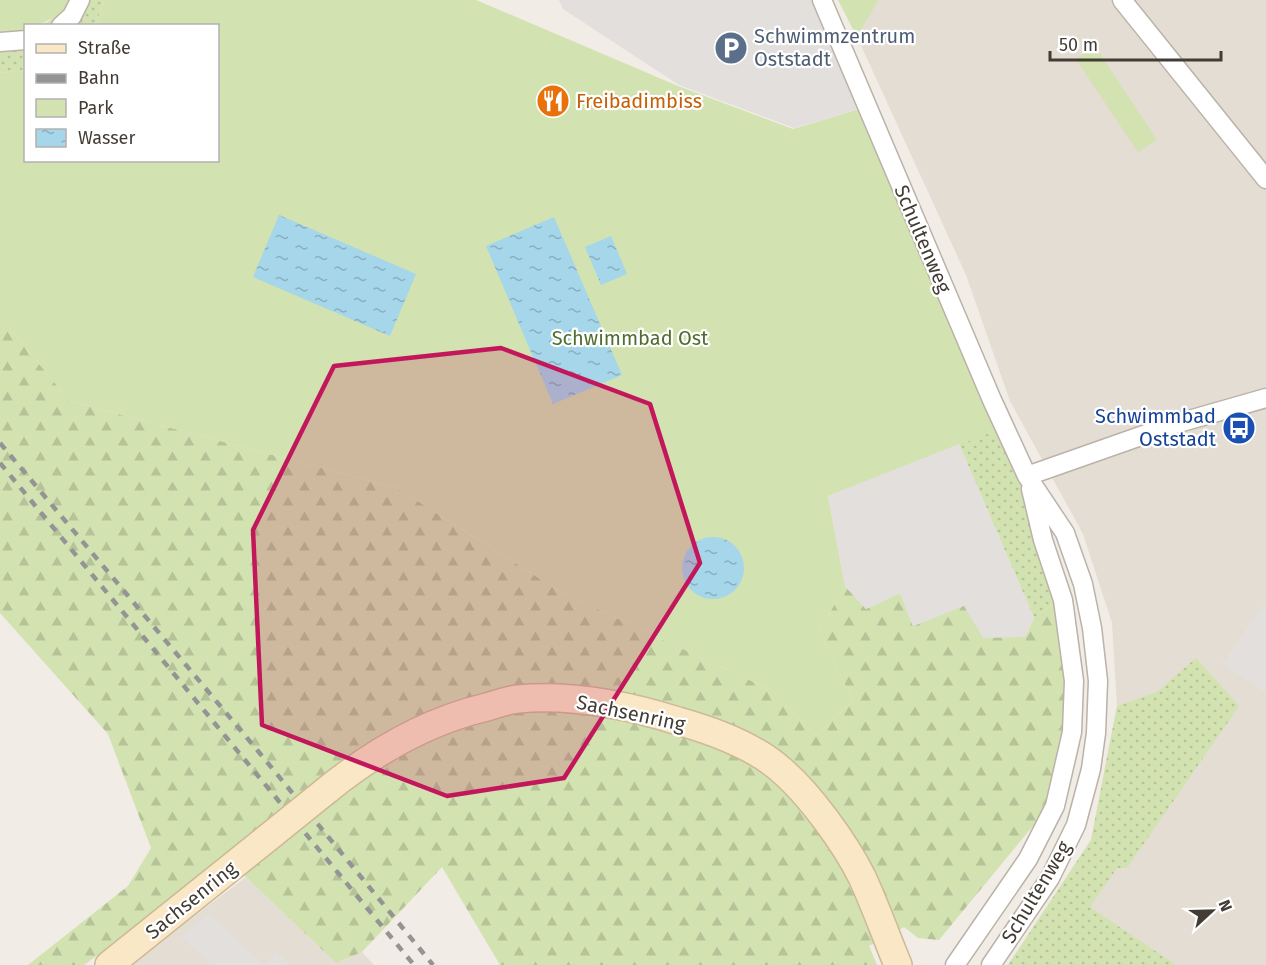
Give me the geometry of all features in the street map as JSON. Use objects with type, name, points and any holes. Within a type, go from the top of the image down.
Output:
[{"type":"street","points":[[63,24],[72,16],[80,0]]},
{"type":"street","name":"Schultenweg","points":[[822,0],[992,400],[1027,476],[1065,533],[1083,584],[1092,628],[1098,681],[1096,733],[1091,769],[1076,825],[1050,878],[991,965]]},
{"type":"street","points":[[1122,0],[1266,179]]},
{"type":"street","points":[[0,42],[24,40]]},
{"type":"street","points":[[1027,476],[1175,424],[1266,398]]},
{"type":"street","name":"Schultenweg","points":[[956,965],[1028,859],[1055,806],[1072,732],[1074,681],[1063,600],[1043,540],[1027,476]]},
{"type":"street","name":"Sachsenring","points":[[109,965],[372,755],[429,726],[468,711],[517,699],[586,700],[654,713],[748,748],[780,768],[807,797],[843,844],[862,876],[898,965]]},
{"type":"highlighted area","points":[[501,348],[650,404],[700,563],[564,778],[447,796],[262,725],[253,530],[334,366]]},
{"type":"shaded area","name":"Schwimmzentrum Oststadt","points":[[559,0],[821,0],[866,107],[794,128],[679,85],[563,9]]},
{"type":"shaded area","points":[[879,0],[1266,0],[1266,965],[1008,965],[1091,840],[1117,706],[1112,623],[1083,534],[1010,401],[966,275],[858,39],[859,33]]},
{"type":"shaded area","points":[[959,444],[1034,618],[1025,637],[983,638],[964,606],[913,626],[900,593],[866,609],[845,586],[828,496]]},
{"type":"shaded area","points":[[1266,601],[1266,693],[1222,664]]},
{"type":"shaded area","points":[[246,877],[336,963],[362,952],[374,965],[130,965]]},
{"type":"shaded area","points":[[210,914],[264,965],[212,965],[181,937]]},
{"type":"shaded area","points":[[276,952],[290,965],[264,965]]},
{"type":"green space","points":[[0,0],[70,0],[56,15],[45,22],[24,24],[24,28],[0,31]]},
{"type":"green space","points":[[70,0],[105,0],[95,24],[42,24],[48,22]]},
{"type":"green space","name":"Schwimmbad Ost","points":[[105,0],[476,0],[678,86],[793,129],[866,107],[1003,428],[828,496],[845,586],[819,631],[853,701],[815,736],[773,691],[561,592],[397,488],[70,401],[0,317],[0,73],[24,70],[24,162],[219,162],[219,24],[95,24]]},
{"type":"green space","points":[[838,0],[879,0],[859,33],[858,39]]},
{"type":"green space","points":[[24,28],[24,70],[0,73],[0,31]]},
{"type":"green space","points":[[1095,46],[1157,140],[1138,152],[1076,59]]},
{"type":"green space","points":[[0,317],[70,401],[397,488],[561,592],[773,691],[815,736],[853,701],[819,631],[845,586],[866,609],[900,593],[913,626],[965,605],[1025,637],[1034,618],[1062,598],[1074,681],[1056,798],[939,940],[918,938],[904,927],[869,946],[877,965],[500,965],[442,867],[362,952],[336,963],[225,857],[168,904],[84,965],[28,965],[128,886],[151,848],[108,734],[0,613]]},
{"type":"green space","points":[[1003,428],[1062,598],[1034,618],[959,444]]},
{"type":"green space","points":[[1196,658],[1239,706],[1127,868],[1117,868],[1090,907],[1176,965],[1008,965],[1091,840],[1117,706],[1157,692]]},
{"type":"water","points":[[279,215],[416,274],[390,336],[253,277]]},
{"type":"water","points":[[554,217],[622,375],[553,404],[486,246]]},
{"type":"water","points":[[611,236],[627,274],[601,285],[585,247]]},
{"type":"water","points":[[707,537],[719,537],[735,546],[742,556],[744,568],[742,580],[735,590],[719,599],[707,599],[696,594],[687,585],[682,574],[682,562],[687,551],[696,542]]},
{"type":"railway","points":[[0,443],[258,751],[433,965]]},
{"type":"railway","points":[[0,463],[414,965]]},
{"type":"place","name":"Schwimmzentrum Oststadt","points":[[731,48]]},
{"type":"place","name":"Freibadimbiss","points":[[553,101]]},
{"type":"place","name":"Schwimmbad Oststadt","points":[[1239,428]]}]
